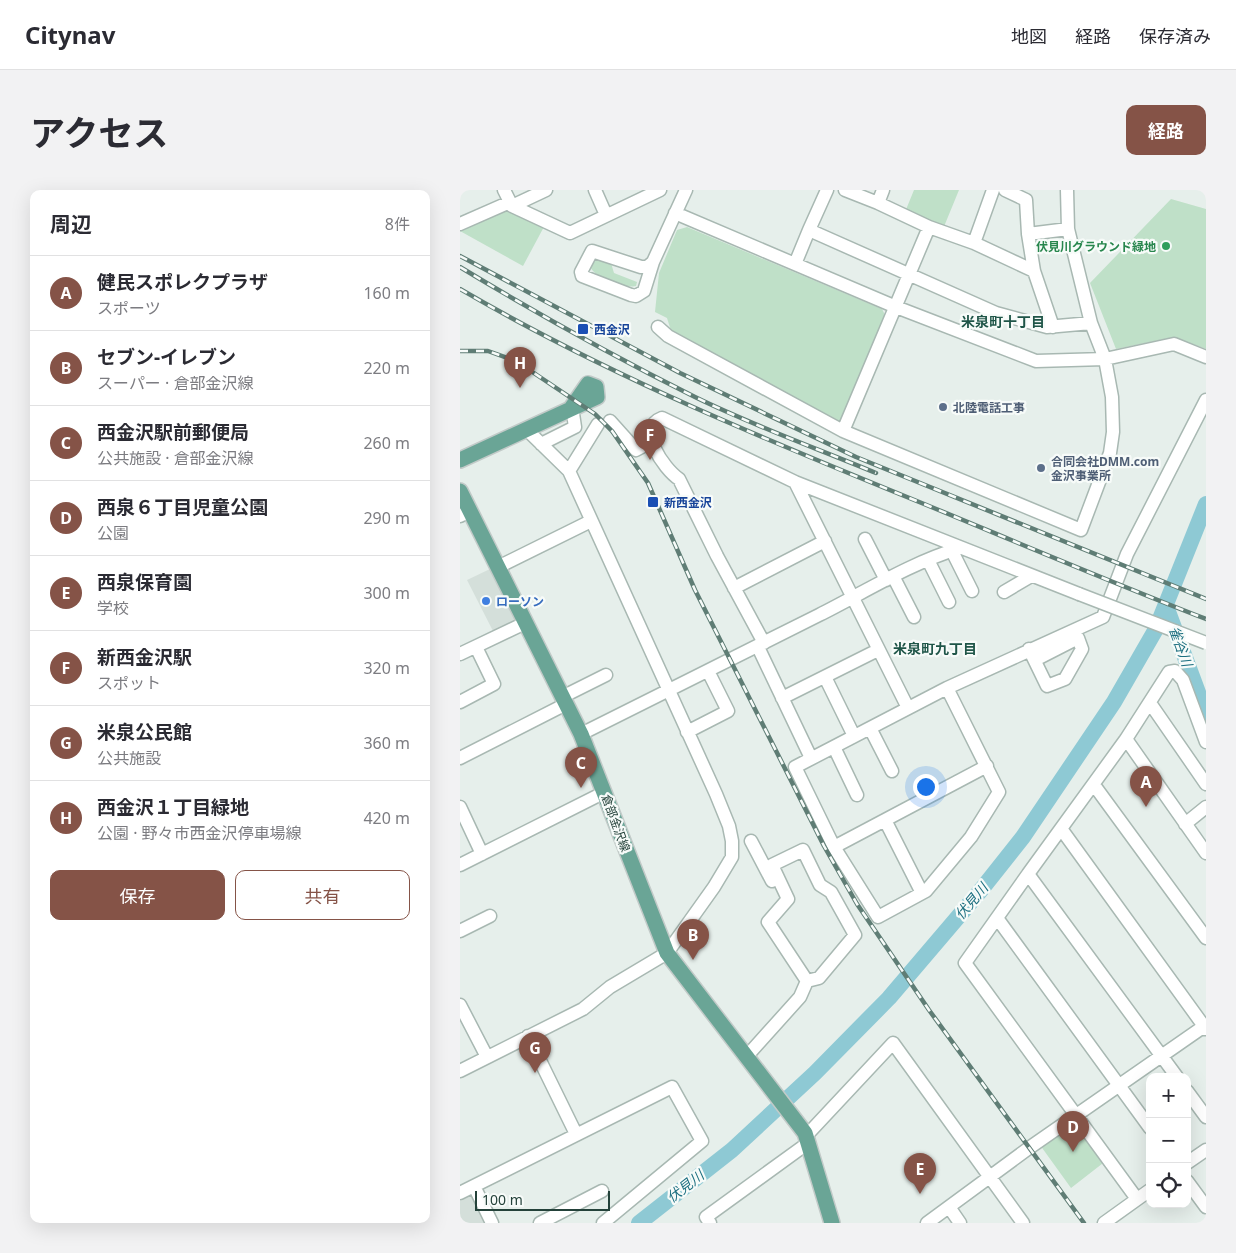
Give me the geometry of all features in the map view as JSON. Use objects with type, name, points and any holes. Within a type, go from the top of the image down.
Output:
[{"type":"main road","points":[[460,460],[572,408]]},
{"type":"main road","name":"倉部金沢線","points":[[460,491],[465,514],[498,567],[581,734],[667,953],[807,1137]]},
{"type":"main road","points":[[807,1137],[832,1223]]},
{"type":"street","points":[[504,190],[511,204],[570,233],[660,190]]},
{"type":"street","points":[[460,224],[546,190]]},
{"type":"street","points":[[594,190],[606,215]]},
{"type":"street","points":[[653,262],[635,270],[599,254],[592,257],[583,272],[585,278],[634,295],[644,291],[653,262],[686,190]]},
{"type":"street","points":[[795,264],[827,190]]},
{"type":"street","points":[[845,190],[1034,270]]},
{"type":"street","points":[[878,203],[883,190]]},
{"type":"street","points":[[974,243],[993,190]]},
{"type":"street","points":[[1005,190],[1027,195],[1028,234],[1034,270],[1053,327]]},
{"type":"street","points":[[658,327],[668,336],[843,431],[1081,530],[1110,453],[1113,432],[1112,397],[1105,359],[1091,323],[1068,229],[1067,190]]},
{"type":"street","points":[[675,213],[896,308],[1036,361],[1105,359],[1174,344],[1206,357]]},
{"type":"street","points":[[843,431],[929,227]]},
{"type":"street","points":[[1028,234],[1068,229]]},
{"type":"street","points":[[809,230],[996,313],[1047,327],[1091,323]]},
{"type":"street","points":[[947,688],[999,792],[971,836],[922,893],[878,917],[834,847],[795,767],[947,688],[1032,654],[1103,617],[1128,554],[1206,400]]},
{"type":"street","points":[[541,444],[575,427],[572,408]]},
{"type":"street","points":[[812,758],[782,698],[761,645],[734,588],[679,479],[672,474],[651,442],[652,426],[656,420],[662,418],[795,482],[956,549],[1206,643]]},
{"type":"street","points":[[569,471],[604,422],[636,450],[651,442]]},
{"type":"street","points":[[460,1071],[583,1009],[610,987],[667,953],[714,887],[732,857],[733,850],[729,826],[723,811],[667,691],[569,471],[526,429]]},
{"type":"street","points":[[795,482],[908,708]]},
{"type":"street","points":[[498,567],[591,521]]},
{"type":"street","points":[[865,539],[914,617]]},
{"type":"street","points":[[734,588],[825,541]]},
{"type":"street","points":[[581,734],[761,645],[890,578],[956,549]]},
{"type":"street","points":[[956,549],[972,591]]},
{"type":"street","points":[[928,560],[949,602]]},
{"type":"street","points":[[1004,592],[1031,576]]},
{"type":"street","points":[[460,654],[525,623]]},
{"type":"street","points":[[460,702],[494,684],[476,647]]},
{"type":"street","points":[[782,698],[878,650]]},
{"type":"street","points":[[687,732],[728,711],[708,671]]},
{"type":"street","points":[[1137,1199],[965,963],[1126,739],[1169,672],[1174,671],[1183,680],[1206,742]]},
{"type":"street","points":[[460,758],[564,701],[606,675]]},
{"type":"street","points":[[825,677],[854,736]]},
{"type":"street","points":[[1150,703],[1206,784]]},
{"type":"street","points":[[870,728],[892,771]]},
{"type":"street","points":[[1126,739],[1206,852]]},
{"type":"street","points":[[834,747],[858,795]]},
{"type":"street","points":[[834,847],[987,766]]},
{"type":"street","points":[[1094,784],[1206,938]]},
{"type":"street","points":[[460,865],[605,792]]},
{"type":"street","points":[[460,807],[482,854]]},
{"type":"street","points":[[1185,824],[1206,807]]},
{"type":"street","points":[[885,820],[922,893]]},
{"type":"street","points":[[927,1223],[990,1176],[1205,1027],[1062,830]]},
{"type":"street","points":[[751,841],[778,893],[788,899]]},
{"type":"street","points":[[788,899],[772,865],[803,850],[820,885],[831,892],[855,935],[819,978],[807,981]]},
{"type":"street","points":[[1028,874],[1174,1073]]},
{"type":"street","points":[[788,899],[768,922],[807,981]]},
{"type":"street","points":[[460,931],[490,916]]},
{"type":"street","points":[[996,918],[1146,1123]]},
{"type":"street","points":[[747,1056],[800,997],[807,981]]},
{"type":"street","points":[[460,1005],[486,1057]]},
{"type":"street","points":[[528,1036],[576,1134]]},
{"type":"street","points":[[705,1221],[807,1137],[893,1043],[1023,1223]]},
{"type":"street","points":[[460,1193],[672,1087],[702,1141],[604,1223]]},
{"type":"street","points":[[1191,1096],[1206,1117]]},
{"type":"street","points":[[1191,1160],[1206,1150]]},
{"type":"street","points":[[474,1186],[492,1223]]},
{"type":"street","points":[[1191,1186],[1206,1207]]},
{"type":"street","points":[[540,1223],[602,1191]]},
{"type":"street","points":[[1104,1223],[1146,1193]]},
{"type":"street","points":[[949,1207],[960,1223]]},
{"type":"shaded area","points":[[490,569],[517,622],[494,633],[467,580]]},
{"type":"shaded area","points":[[472,1195],[487,1223],[460,1223],[460,1201]]},
{"type":"green space","points":[[914,190],[959,190],[943,229],[905,212]]},
{"type":"green space","name":"伏見川グラウンド緑地","points":[[1171,199],[1206,209],[1206,349],[1174,337],[1116,349],[1090,283]]},
{"type":"green space","points":[[504,211],[546,223],[523,266],[460,231]]},
{"type":"green space","points":[[687,227],[882,309],[886,317],[842,420],[836,422],[672,334],[667,318],[655,312],[659,273],[677,230]]},
{"type":"green space","points":[[599,258],[611,263],[614,273],[637,282],[636,286],[626,286],[612,282],[598,275],[591,268],[592,264]]},
{"type":"green space","points":[[1076,1117],[1107,1160],[1071,1188],[1040,1145]]},
{"type":"waterway","name":"伏見川","points":[[639,1223],[732,1150],[815,1073],[889,998],[981,890],[1023,837],[1114,702],[1156,629],[1206,504]]},
{"type":"waterway","name":"雀谷川","points":[[1166,606],[1206,714]]},
{"type":"railway","points":[[460,256],[680,373],[856,457],[1206,599]]},
{"type":"railway","points":[[460,267],[576,334],[717,408],[876,473]]},
{"type":"railway","points":[[460,289],[516,321],[690,406],[809,457],[1206,619]]},
{"type":"railway","points":[[460,351],[488,351],[516,361],[595,414],[612,431],[648,483],[695,590],[824,846],[857,904],[929,1010],[1084,1223]]},
{"type":"place","name":"伏見川グラウンド緑地","points":[[1166,246]]},
{"type":"place","name":"西金沢","points":[[583,329]]},
{"type":"place","name":"西金沢１丁目緑地","points":[[520,388]]},
{"type":"place","name":"北陸電話工事","points":[[943,407]]},
{"type":"place","name":"新西金沢駅","points":[[650,460]]},
{"type":"place","name":"合同会社DMM.com 金沢事業所","points":[[1041,468]]},
{"type":"place","name":"新西金沢","points":[[653,502]]},
{"type":"place","name":"ローソン","points":[[486,601]]},
{"type":"place","name":"西金沢駅前郵便局","points":[[581,788]]},
{"type":"place","name":"健民スポレクプラザ","points":[[1146,807]]},
{"type":"place","name":"セブン-イレブン","points":[[693,960]]},
{"type":"place","name":"米泉公民館","points":[[535,1073]]},
{"type":"place","name":"西泉６丁目児童公園","points":[[1073,1152]]},
{"type":"place","name":"西泉保育園","points":[[920,1194]]},
{"type":"district","name":"米泉町十丁目","points":[[1003,321]]},
{"type":"district","name":"米泉町九丁目","points":[[935,648]]}]
